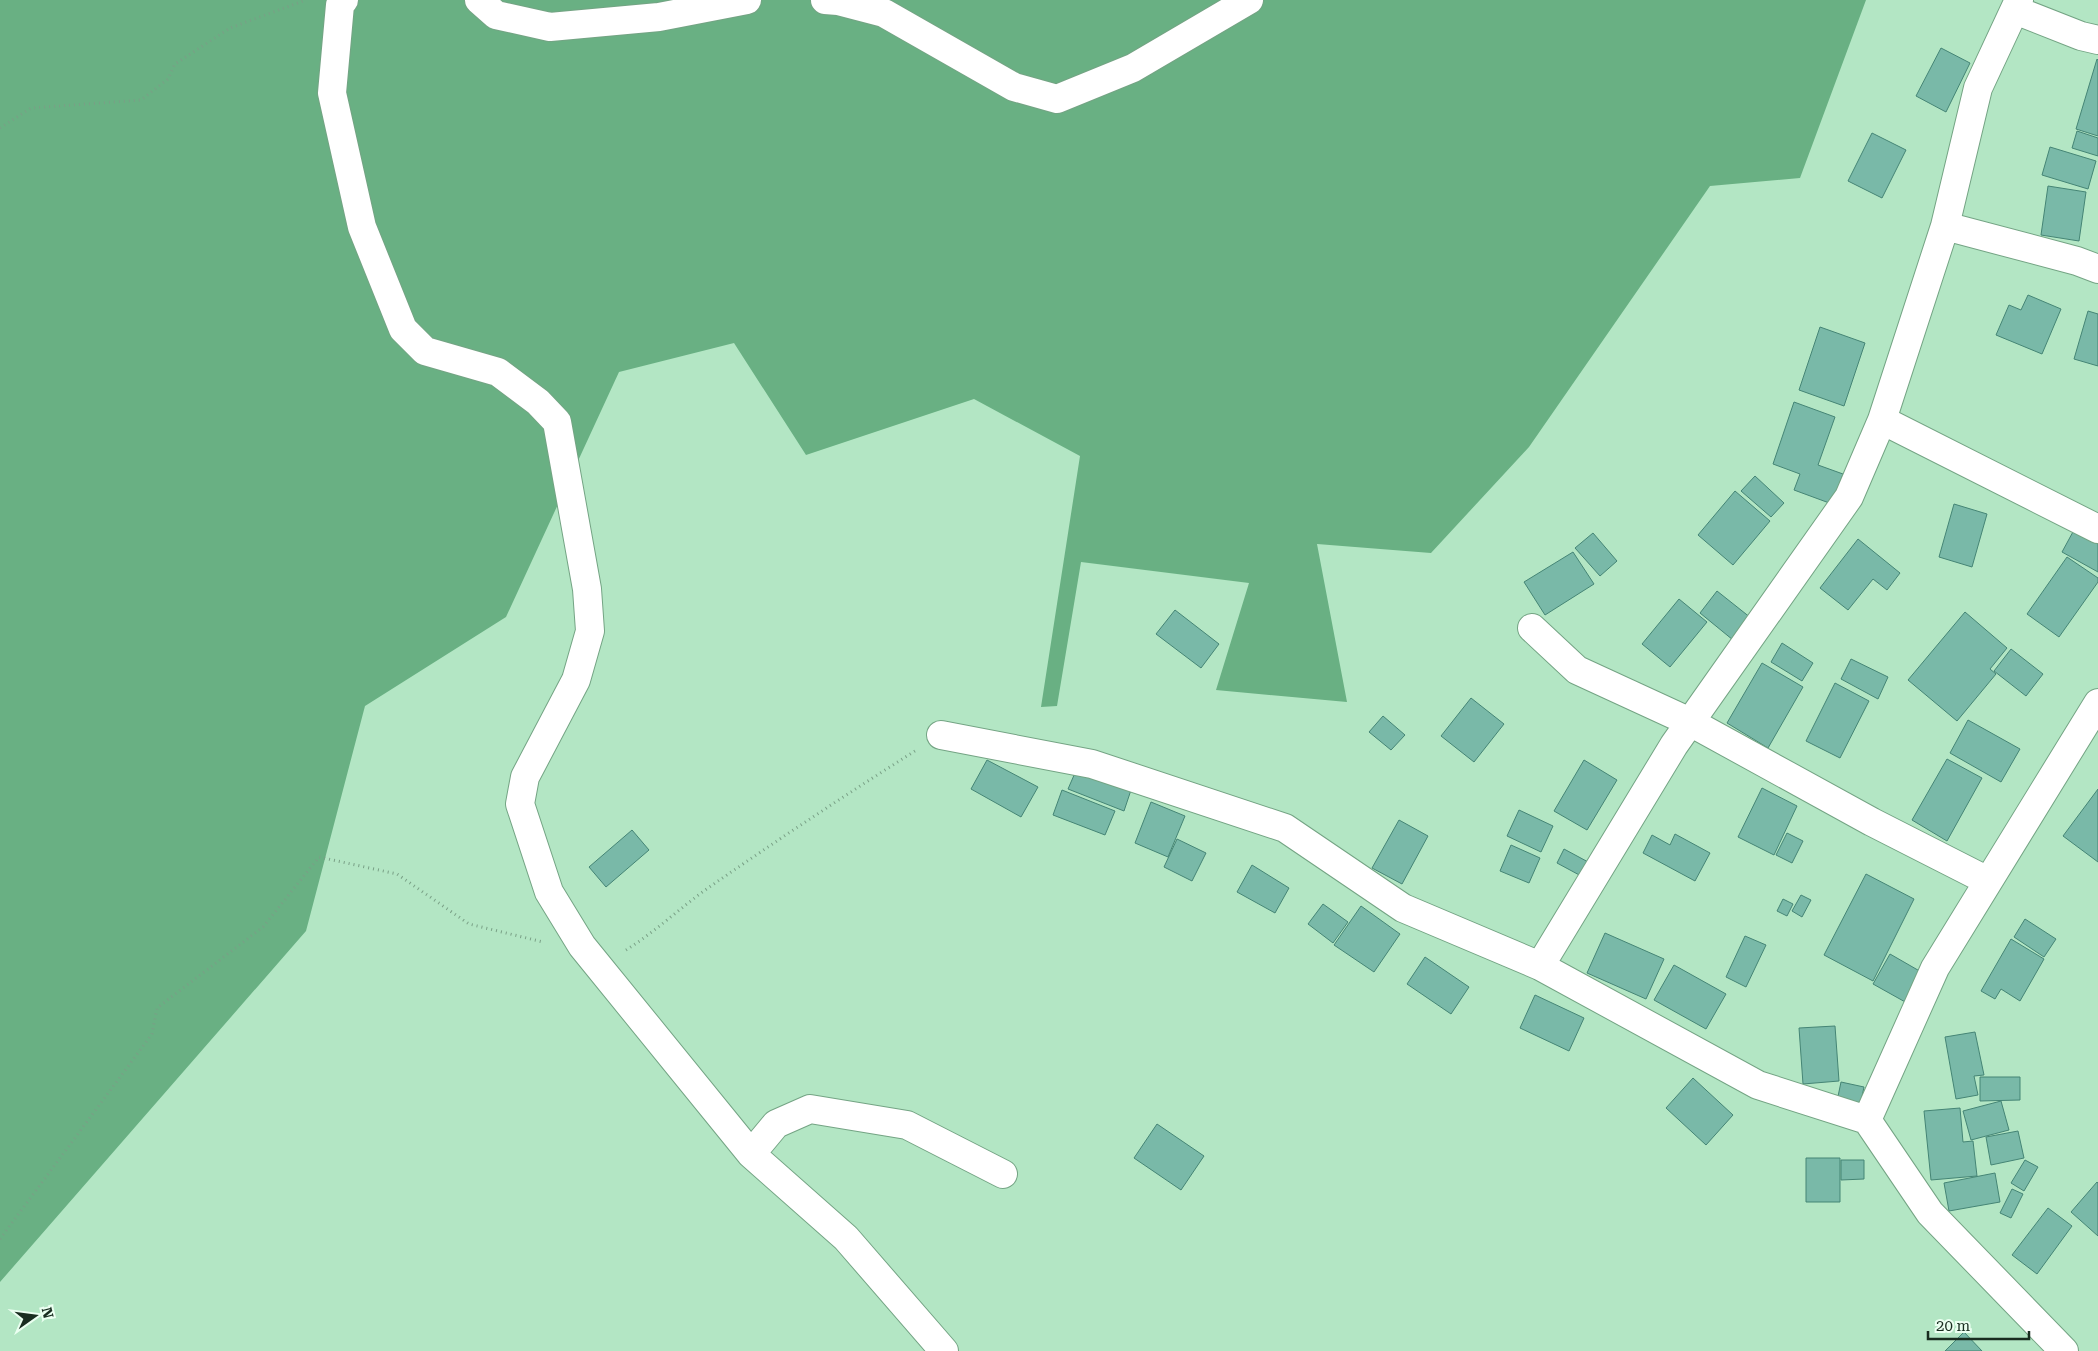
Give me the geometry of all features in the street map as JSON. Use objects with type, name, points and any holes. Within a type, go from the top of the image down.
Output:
[{"type":"street","points":[[344,0],[340,5],[332,94],[362,227],[403,329],[425,351],[498,372],[538,402],[557,422],[587,589],[590,631],[576,680],[525,777],[520,804],[549,892],[582,946],[751,1154],[846,1238],[944,1351]]},
{"type":"street","points":[[479,0],[496,15],[550,27],[659,17],[747,0]]},
{"type":"street","points":[[825,0],[838,1],[884,13],[1014,87],[1057,99],[1133,68],[1249,0]]},
{"type":"street","points":[[1540,966],[1668,754],[1849,497],[1882,420],[1945,226],[1978,88],[2017,5],[2081,36],[2098,40]]},
{"type":"street","points":[[1945,226],[2077,261],[2098,269]]},
{"type":"street","points":[[1882,420],[2098,529]]},
{"type":"street","points":[[1532,628],[1577,670],[1690,722],[1872,822],[1988,882]]},
{"type":"street","points":[[1867,1120],[1935,968],[2098,703]]},
{"type":"street","points":[[941,735],[1092,764],[1285,828],[1402,908],[1540,966],[1758,1085],[1867,1120],[1930,1213],[2064,1351]]},
{"type":"street","points":[[751,1154],[776,1124],[810,1109],[907,1125],[1003,1174]]},
{"type":"path","points":[[0,128],[31,108],[141,100],[168,79],[175,64],[230,28],[306,0]]},
{"type":"path","points":[[0,1239],[152,1034],[157,1008],[263,926],[319,857],[397,874],[469,924],[562,947],[582,946],[618,955],[643,940],[707,889],[861,785],[941,735]]},
{"type":"green space","points":[[0,0],[1866,0],[1800,178],[1710,186],[1529,447],[1431,553],[1317,544],[1347,702],[1216,690],[1249,583],[1081,562],[1057,706],[1041,707],[1080,456],[974,399],[806,455],[734,343],[619,372],[506,617],[365,706],[306,931],[0,1282]]},
{"type":"building","points":[[1941,48],[1970,63],[1946,112],[1916,96]]},
{"type":"building","points":[[2098,60],[2098,136],[2076,129]]},
{"type":"building","points":[[2077,131],[2098,138],[2098,156],[2072,148]]},
{"type":"building","points":[[1872,133],[1906,150],[1882,198],[1848,181]]},
{"type":"building","points":[[2050,147],[2096,161],[2088,189],[2042,175]]},
{"type":"building","points":[[2048,186],[2086,192],[2079,241],[2041,235]]},
{"type":"building","points":[[2028,295],[2061,309],[2042,354],[1996,335],[2009,305],[2021,310]]},
{"type":"building","points":[[2088,311],[2098,314],[2098,366],[2074,359]]},
{"type":"building","points":[[1820,327],[1865,343],[1844,406],[1799,390]]},
{"type":"building","points":[[1794,402],[1835,417],[1818,465],[1843,474],[1832,504],[1794,490],[1800,474],[1773,464]]},
{"type":"building","points":[[1755,476],[1784,503],[1771,517],[1741,491]]},
{"type":"building","points":[[1735,491],[1770,521],[1733,565],[1698,535]]},
{"type":"building","points":[[1954,504],[1987,514],[1972,567],[1939,557]]},
{"type":"building","points":[[2074,530],[2098,543],[2098,572],[2062,552]]},
{"type":"building","points":[[1593,533],[1617,561],[1600,576],[1575,548]]},
{"type":"building","points":[[1858,539],[1900,573],[1887,590],[1873,579],[1848,610],[1820,588]]},
{"type":"building","points":[[1573,552],[1594,584],[1545,615],[1524,582]]},
{"type":"building","points":[[2067,557],[2098,578],[2098,582],[2059,637],[2027,614]]},
{"type":"building","points":[[1717,591],[1751,618],[1733,640],[1700,613]]},
{"type":"building","points":[[1679,599],[1707,622],[1670,667],[1642,644]]},
{"type":"building","points":[[1175,610],[1219,644],[1201,668],[1156,634]]},
{"type":"building","points":[[1965,612],[2007,648],[1990,669],[1996,674],[1957,721],[1908,680]]},
{"type":"building","points":[[1782,643],[1813,663],[1802,681],[1771,662]]},
{"type":"building","points":[[2011,649],[2043,674],[2026,696],[1994,671]]},
{"type":"building","points":[[1851,659],[1888,677],[1878,699],[1841,679]]},
{"type":"building","points":[[1762,663],[1803,687],[1768,748],[1727,723]]},
{"type":"building","points":[[1835,683],[1869,701],[1840,758],[1806,741]]},
{"type":"building","points":[[1471,698],[1504,724],[1474,762],[1441,736]]},
{"type":"building","points":[[1383,716],[1405,735],[1391,750],[1369,732]]},
{"type":"building","points":[[1968,720],[2020,749],[2001,782],[1950,753]]},
{"type":"building","points":[[1947,759],[1982,778],[1947,841],[1912,820]]},
{"type":"building","points":[[987,760],[1038,787],[1021,817],[971,789]]},
{"type":"building","points":[[1584,760],[1617,780],[1587,830],[1554,811]]},
{"type":"building","points":[[1078,766],[1132,787],[1124,811],[1068,789]]},
{"type":"building","points":[[1762,788],[1797,806],[1774,855],[1738,837]]},
{"type":"building","points":[[2098,789],[2098,862],[2063,836]]},
{"type":"building","points":[[1062,790],[1115,811],[1105,835],[1053,815]]},
{"type":"building","points":[[1151,802],[1185,816],[1168,857],[1135,843]]},
{"type":"building","points":[[1519,810],[1553,826],[1541,852],[1507,836]]},
{"type":"building","points":[[1399,820],[1428,836],[1402,884],[1372,868]]},
{"type":"building","points":[[632,830],[649,850],[606,887],[589,867]]},
{"type":"building","points":[[1787,833],[1803,841],[1792,863],[1776,855]]},
{"type":"building","points":[[1675,834],[1710,853],[1695,881],[1643,853],[1652,835],[1670,845]]},
{"type":"building","points":[[1177,839],[1206,853],[1192,881],[1164,867]]},
{"type":"building","points":[[1511,845],[1540,858],[1529,883],[1500,871]]},
{"type":"building","points":[[1564,849],[1590,863],[1583,877],[1557,863]]},
{"type":"building","points":[[1252,865],[1289,888],[1275,913],[1237,892]]},
{"type":"building","points":[[1866,874],[1914,899],[1873,981],[1824,955]]},
{"type":"building","points":[[1801,895],[1811,900],[1802,917],[1792,911]]},
{"type":"building","points":[[1783,899],[1793,904],[1787,916],[1777,911]]},
{"type":"building","points":[[1323,904],[1348,922],[1333,943],[1308,924]]},
{"type":"building","points":[[1361,906],[1400,934],[1374,972],[1334,945]]},
{"type":"building","points":[[2025,919],[2056,939],[2044,957],[2014,937]]},
{"type":"building","points":[[1605,933],[1664,959],[1646,999],[1587,973]]},
{"type":"building","points":[[1745,936],[1766,945],[1746,987],[1726,977]]},
{"type":"building","points":[[2011,939],[2044,959],[2020,1001],[2001,989],[1995,999],[1981,991]]},
{"type":"building","points":[[1890,954],[1923,973],[1907,1003],[1873,984]]},
{"type":"building","points":[[1425,957],[1469,987],[1451,1014],[1407,984]]},
{"type":"building","points":[[1674,965],[1726,994],[1706,1029],[1654,1000]]},
{"type":"building","points":[[1535,995],[1584,1018],[1569,1051],[1520,1028]]},
{"type":"building","points":[[1835,1026],[1839,1081],[1803,1084],[1799,1028]]},
{"type":"building","points":[[1975,1032],[1984,1075],[1974,1076],[1978,1095],[1956,1099],[1945,1037]]},
{"type":"building","points":[[1980,1077],[2020,1077],[2020,1100],[1980,1101]]},
{"type":"building","points":[[1693,1078],[1733,1115],[1706,1145],[1666,1108]]},
{"type":"building","points":[[1841,1082],[1864,1087],[1859,1111],[1836,1106]]},
{"type":"building","points":[[2001,1101],[2009,1130],[1971,1140],[1963,1111]]},
{"type":"building","points":[[1960,1108],[1963,1142],[1973,1141],[1977,1176],[1931,1180],[1924,1111]]},
{"type":"building","points":[[1157,1124],[1204,1156],[1181,1190],[1134,1158]]},
{"type":"building","points":[[2018,1131],[2024,1158],[1991,1165],[1986,1137]]},
{"type":"building","points":[[1806,1158],[1840,1158],[1840,1202],[1806,1202]]},
{"type":"building","points":[[1841,1160],[1864,1160],[1864,1179],[1841,1180]]},
{"type":"building","points":[[2025,1160],[2038,1167],[2024,1191],[2011,1183]]},
{"type":"building","points":[[1995,1173],[2000,1202],[1949,1211],[1944,1183]]},
{"type":"building","points":[[2098,1183],[2098,1236],[2071,1212]]},
{"type":"building","points":[[2012,1189],[2023,1194],[2011,1218],[2000,1213]]},
{"type":"building","points":[[2048,1208],[2072,1226],[2037,1274],[2012,1255]]},
{"type":"building","points":[[1964,1332],[1982,1351],[1945,1351]]}]
